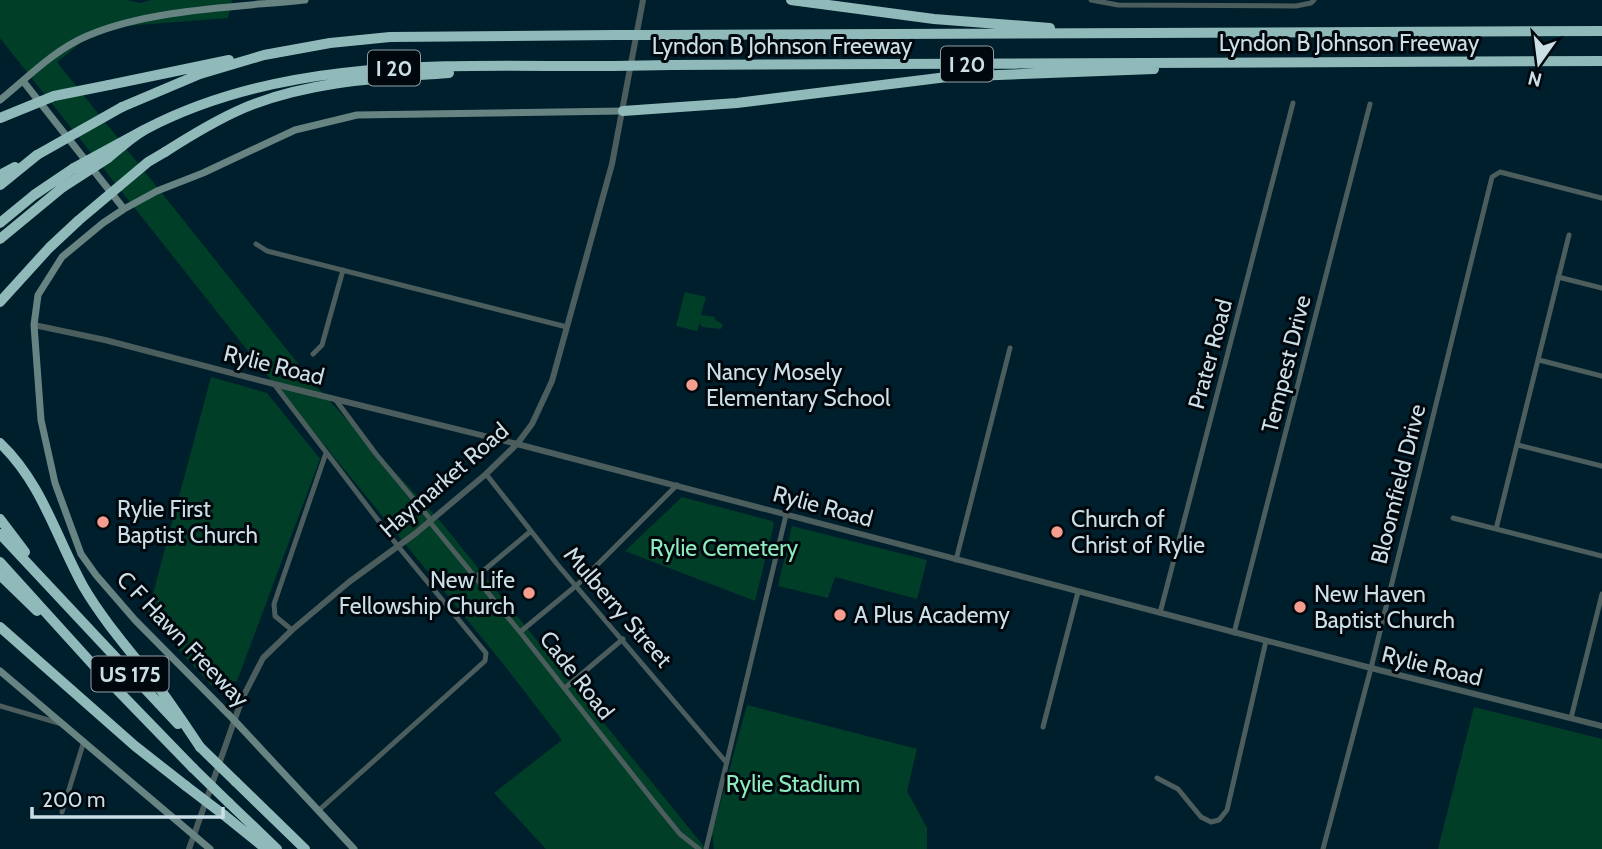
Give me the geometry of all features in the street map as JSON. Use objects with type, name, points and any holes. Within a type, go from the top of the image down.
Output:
[{"type":"highway","points":[[791,0],[934,19],[1131,33]]},
{"type":"highway","name":"Lyndon B Johnson Freeway","points":[[0,185],[37,155],[121,107],[190,78],[264,55],[368,38],[1602,31]]},
{"type":"highway","points":[[0,118],[54,96],[203,64],[264,55]]},
{"type":"highway","name":"Lyndon B Johnson Freeway","points":[[59,184],[108,158],[144,130],[182,113],[261,87],[332,73],[417,67],[612,65],[1602,61]]},
{"type":"highway","points":[[623,111],[737,103],[947,77],[1263,63]]},
{"type":"highway","points":[[0,302],[79,219],[148,162],[209,125],[247,107],[304,90],[376,78],[531,66]]},
{"type":"highway","points":[[0,175],[37,155]]},
{"type":"highway","points":[[0,223],[59,184]]},
{"type":"highway","points":[[0,239],[59,184]]},
{"type":"highway","points":[[0,443],[38,491],[96,607],[159,688],[200,747]]},
{"type":"highway","points":[[0,520],[61,599]]},
{"type":"highway","name":"US 175","points":[[0,534],[200,747],[305,849]]},
{"type":"highway","name":"US 175","points":[[0,562],[96,668],[193,768],[277,849]]},
{"type":"highway","points":[[0,575],[96,668]]},
{"type":"highway","points":[[0,627],[135,746],[266,849]]},
{"type":"main road","points":[[0,100],[52,57],[85,37],[124,23],[164,15],[305,0]]},
{"type":"main road","points":[[23,81],[124,209],[157,191],[203,173],[295,130],[357,115],[623,111]]},
{"type":"main road","name":"C F Hawn Freeway","points":[[124,209],[71,248],[56,264],[38,295],[34,325],[41,420],[55,483],[81,554],[96,575],[135,620],[234,720],[354,849]]},
{"type":"main road","points":[[0,671],[210,849]]},
{"type":"street","name":"Haymarket Road","points":[[189,849],[234,720],[258,666],[292,630],[486,474],[517,444],[544,403],[568,327],[612,164],[643,0]]},
{"type":"street","points":[[1091,0],[1118,5],[1149,6],[1296,6],[1312,2]]},
{"type":"street","name":"Prater Road","points":[[1160,613],[1293,103]]},
{"type":"street","name":"Tempest Drive","points":[[1234,633],[1370,104]]},
{"type":"street","name":"Bloomfield Drive","points":[[1323,849],[1371,668],[1492,177],[1500,172],[1602,198]]},
{"type":"street","points":[[1496,529],[1569,235]]},
{"type":"street","points":[[256,244],[267,251],[568,327]]},
{"type":"street","points":[[313,355],[322,345],[343,270]]},
{"type":"street","points":[[1558,277],[1602,288]]},
{"type":"street","name":"Rylie Road","points":[[34,325],[105,340],[517,444],[1234,633],[1602,726]]},
{"type":"street","points":[[956,560],[1010,348]]},
{"type":"street","points":[[1539,360],[1602,376]]},
{"type":"street","points":[[274,384],[397,545],[486,653],[485,661],[318,811]]},
{"type":"street","name":"Cade Road","points":[[335,399],[680,834],[699,849]]},
{"type":"street","points":[[1518,444],[1602,466]]},
{"type":"street","points":[[292,630],[275,615],[274,604],[326,453]]},
{"type":"street","name":"Mulberry Street","points":[[486,474],[725,761]]},
{"type":"street","points":[[520,632],[577,584],[677,485]]},
{"type":"street","points":[[706,849],[786,514]]},
{"type":"street","points":[[1453,518],[1602,556]]},
{"type":"street","points":[[475,577],[531,531]]},
{"type":"street","points":[[1043,727],[1078,592]]},
{"type":"street","points":[[1571,718],[1602,594]]},
{"type":"street","points":[[565,688],[623,639]]},
{"type":"street","points":[[1157,778],[1178,789],[1201,817],[1210,822],[1224,816],[1233,788],[1266,641]]},
{"type":"street","points":[[0,706],[68,727]]},
{"type":"street","points":[[62,812],[84,741]]},
{"type":"green space","points":[[0,0],[127,0],[140,3],[151,0],[232,0],[228,18],[99,28],[57,62],[316,386],[441,522],[706,849],[546,849],[494,793],[562,740],[505,666],[267,375],[0,38]]},
{"type":"green space","points":[[685,292],[706,297],[701,315],[715,317],[715,320],[723,324],[721,329],[702,327],[700,323],[697,331],[676,326]]},
{"type":"green space","points":[[211,377],[267,393],[320,459],[237,681],[212,686],[147,616]]},
{"type":"green space","name":"Rylie Cemetery","points":[[682,497],[772,521],[774,524],[755,601],[625,551]]},
{"type":"green space","points":[[792,526],[927,560],[917,599],[835,577],[828,598],[778,586]]},
{"type":"green space","name":"Rylie Stadium","points":[[747,705],[917,749],[907,791],[927,828],[927,849],[714,849],[712,833]]},
{"type":"green space","points":[[1474,707],[1602,739],[1602,849],[1438,849]]},
{"type":"place","name":"Nancy Mosely Elementary School","points":[[692,385]]},
{"type":"place","name":"Rylie First Baptist Church","points":[[103,522]]},
{"type":"place","name":"Church of Christ of Rylie","points":[[1057,532]]},
{"type":"place","name":"New Life Fellowship Church","points":[[529,593]]},
{"type":"place","name":"New Haven Baptist Church","points":[[1300,607]]},
{"type":"place","name":"A Plus Academy","points":[[840,615]]}]
